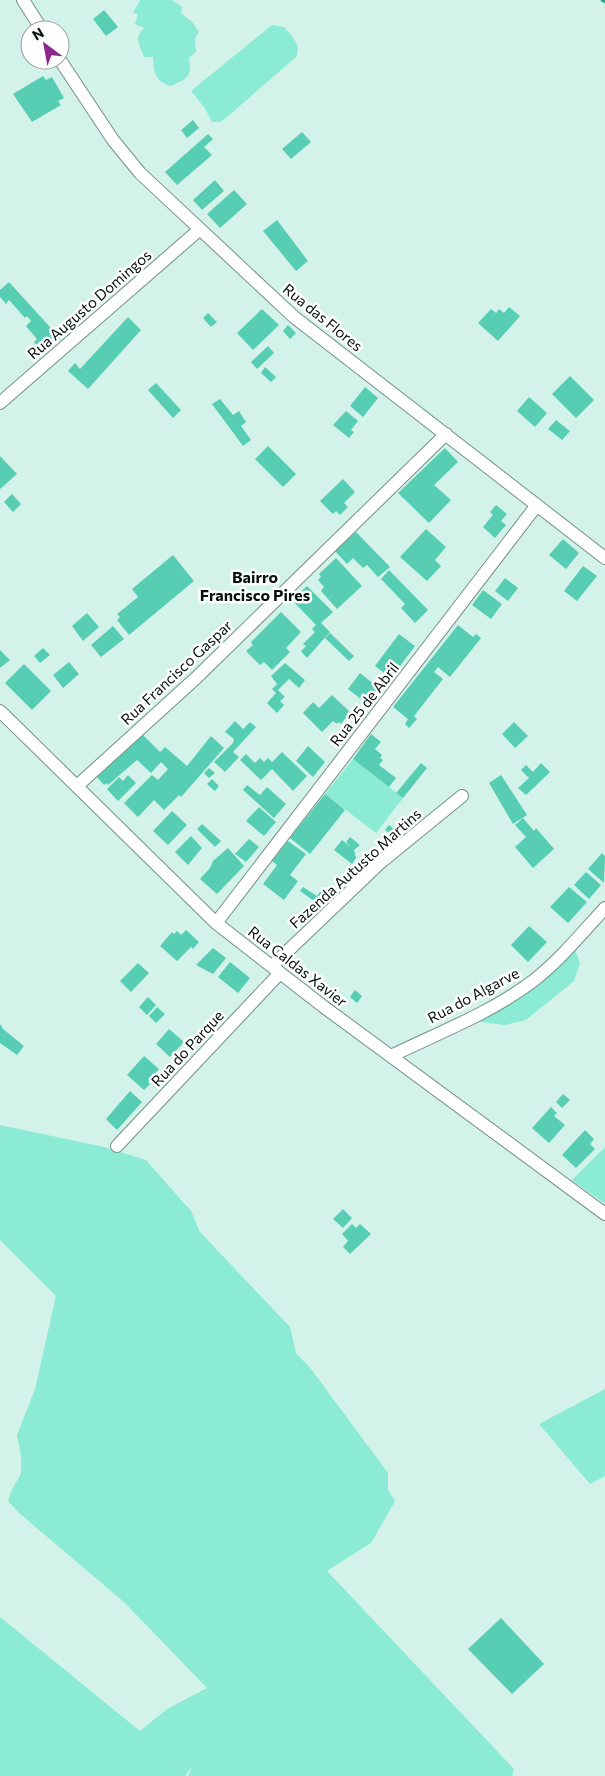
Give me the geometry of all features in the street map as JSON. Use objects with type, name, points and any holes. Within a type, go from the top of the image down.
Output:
[{"type":"street","points":[[23,0],[36,20]]},
{"type":"street","name":"Rua das Flores","points":[[67,70],[113,140],[140,173],[294,317],[605,558]]},
{"type":"street","name":"Rua Augusto Domingos","points":[[0,403],[199,230]]},
{"type":"street","name":"Rua Francisco Gaspar","points":[[77,786],[196,678],[446,434]]},
{"type":"street","name":"Rua 25 de Abril","points":[[216,923],[537,505]]},
{"type":"street","name":"Rua Caldas Xavier","points":[[0,711],[216,923],[391,1056],[605,1214]]},
{"type":"street","name":"Fazenda Autusto Martins","points":[[276,969],[382,862],[462,796]]},
{"type":"street","name":"Rua do Algarve","points":[[391,1056],[494,1005],[532,981],[562,954],[605,908]]},
{"type":"street","name":"Rua do Parque","points":[[117,1146],[276,969]]},
{"type":"green space","points":[[140,0],[172,0],[182,7],[181,13],[193,23],[199,32],[195,38],[196,52],[189,58],[190,69],[188,76],[171,86],[162,82],[156,76],[153,57],[144,57],[139,45],[138,39],[144,28],[135,24],[138,14],[133,13]]},
{"type":"green space","points":[[272,25],[284,27],[293,37],[298,49],[296,57],[226,118],[220,122],[212,122],[204,107],[191,91]]},
{"type":"green space","points":[[353,759],[403,798],[376,833],[325,794]]},
{"type":"green space","points":[[575,950],[580,963],[574,981],[526,1020],[505,1025],[475,1021]]},
{"type":"green space","points":[[0,1125],[104,1147],[146,1160],[191,1211],[200,1232],[290,1327],[296,1353],[311,1369],[388,1473],[388,1490],[395,1501],[371,1543],[327,1571],[514,1769],[512,1776],[188,1776],[192,1767],[185,1776],[0,1776],[0,1617],[140,1731],[167,1709],[207,1688],[124,1602],[19,1513],[8,1501],[12,1489],[21,1474],[21,1456],[17,1435],[35,1389],[56,1296],[0,1240]]},
{"type":"green space","points":[[605,1147],[605,1204],[572,1180]]},
{"type":"green space","points":[[605,1389],[605,1476],[590,1484],[539,1424]]},
{"type":"building","points":[[104,10],[118,27],[106,36],[93,19]]},
{"type":"building","points":[[43,76],[46,80],[52,77],[64,98],[58,101],[61,105],[32,122],[13,94]]},
{"type":"building","points":[[193,120],[199,128],[187,138],[181,130]]},
{"type":"building","points":[[302,132],[311,142],[291,159],[282,149]]},
{"type":"building","points":[[208,134],[213,139],[204,147],[212,155],[177,185],[165,172]]},
{"type":"building","points":[[215,180],[224,191],[202,210],[193,200]]},
{"type":"building","points":[[234,190],[247,204],[220,228],[207,214]]},
{"type":"building","points":[[277,220],[308,261],[296,271],[263,231]]},
{"type":"building","points":[[9,282],[60,338],[43,353],[34,342],[37,339],[26,326],[31,321],[27,316],[25,318],[9,300],[6,304],[0,297],[0,290]]},
{"type":"building","points":[[509,307],[520,316],[498,341],[478,323],[491,309],[496,313],[499,309],[504,313]]},
{"type":"building","points":[[262,309],[279,325],[253,350],[237,333]]},
{"type":"building","points":[[208,313],[217,322],[211,327],[203,318]]},
{"type":"building","points":[[128,317],[141,330],[88,389],[68,371],[75,363],[80,369]]},
{"type":"building","points":[[288,325],[296,333],[290,339],[283,331]]},
{"type":"building","points":[[268,346],[274,353],[257,369],[251,362]]},
{"type":"building","points":[[265,367],[276,377],[271,382],[261,373]]},
{"type":"building","points":[[570,376],[594,400],[576,418],[552,394]]},
{"type":"building","points":[[156,383],[181,410],[173,418],[148,390]]},
{"type":"building","points":[[365,387],[378,398],[363,417],[350,406]]},
{"type":"building","points":[[529,397],[547,413],[535,427],[517,411]]},
{"type":"building","points":[[220,399],[233,415],[239,411],[246,422],[241,426],[251,440],[243,446],[212,404]]},
{"type":"building","points":[[346,411],[358,421],[351,430],[354,432],[349,438],[333,425]]},
{"type":"building","points":[[556,420],[570,431],[562,440],[548,429]]},
{"type":"building","points":[[268,446],[296,474],[283,487],[255,459]]},
{"type":"building","points":[[445,448],[458,462],[434,485],[451,500],[429,523],[398,493]]},
{"type":"building","points":[[0,456],[17,474],[0,489]]},
{"type":"building","points":[[343,479],[355,492],[344,503],[348,507],[340,515],[336,511],[333,514],[320,501]]},
{"type":"building","points":[[12,494],[21,504],[13,512],[4,502]]},
{"type":"building","points":[[496,505],[507,514],[501,521],[506,525],[495,538],[483,527],[493,515],[490,512]]},
{"type":"building","points":[[426,529],[446,547],[435,560],[441,566],[427,581],[400,557]]},
{"type":"building","points":[[356,532],[390,567],[378,577],[367,565],[363,568],[353,558],[347,564],[335,551]]},
{"type":"building","points":[[563,539],[579,553],[566,569],[549,555]]},
{"type":"building","points":[[173,555],[194,581],[129,635],[117,620],[120,617],[117,614],[138,597],[132,589]]},
{"type":"building","points":[[336,558],[362,586],[337,609],[321,591],[324,587],[318,580],[321,577],[319,574]]},
{"type":"building","points":[[583,566],[597,576],[577,601],[564,591]]},
{"type":"building","points":[[389,570],[428,610],[415,623],[401,608],[405,604],[381,579]]},
{"type":"building","points":[[505,578],[518,588],[508,601],[495,591]]},
{"type":"building","points":[[307,586],[333,612],[321,623],[330,632],[307,658],[301,651],[306,646],[303,644],[315,632],[312,629],[316,625],[292,600]]},
{"type":"building","points":[[483,590],[502,604],[491,619],[472,605]]},
{"type":"building","points":[[281,612],[301,632],[286,648],[290,652],[272,670],[264,662],[260,665],[246,651],[253,645],[251,642]]},
{"type":"building","points":[[87,613],[99,627],[83,641],[72,626]]},
{"type":"building","points":[[458,625],[473,637],[476,634],[481,638],[450,677],[438,667],[434,672],[443,679],[414,716],[417,719],[409,728],[405,724],[408,719],[393,707]]},
{"type":"building","points":[[113,626],[124,639],[101,657],[91,645]]},
{"type":"building","points":[[330,633],[354,656],[349,661],[325,638]]},
{"type":"building","points":[[399,634],[415,646],[391,678],[375,666]]},
{"type":"building","points":[[43,648],[50,655],[40,663],[34,656]]},
{"type":"building","points":[[0,650],[10,660],[0,668]]},
{"type":"building","points":[[69,662],[79,674],[63,688],[53,675]]},
{"type":"building","points":[[285,663],[305,680],[299,688],[289,679],[278,690],[285,697],[280,701],[284,705],[277,713],[267,703],[276,693],[272,689],[277,684],[271,676]]},
{"type":"building","points":[[24,664],[51,691],[32,710],[5,683]]},
{"type":"building","points":[[360,673],[379,688],[367,704],[348,689]]},
{"type":"building","points":[[332,695],[349,711],[348,715],[341,724],[333,721],[322,732],[303,713],[313,702],[319,708]]},
{"type":"building","points":[[235,721],[243,729],[250,722],[256,727],[233,752],[239,757],[225,772],[214,762],[233,743],[234,739],[225,732]]},
{"type":"building","points":[[514,722],[528,736],[515,748],[502,734]]},
{"type":"building","points":[[371,734],[381,742],[375,749],[382,755],[380,758],[383,760],[379,765],[396,778],[389,787],[353,759]]},
{"type":"building","points":[[143,735],[160,752],[165,747],[187,766],[211,736],[224,748],[181,797],[179,795],[164,810],[154,800],[138,817],[124,803],[152,775],[158,780],[168,769],[161,762],[151,773],[137,760],[108,785],[107,783],[104,785],[97,777]]},
{"type":"building","points":[[308,746],[325,762],[313,777],[296,761]]},
{"type":"building","points":[[282,752],[307,776],[293,791],[272,769],[261,780],[240,760],[246,754],[255,763],[260,758],[264,762],[268,758],[272,762]]},
{"type":"building","points":[[421,763],[427,768],[403,798],[396,793]]},
{"type":"building","points":[[541,763],[550,772],[526,795],[518,788],[529,778],[521,770],[526,765],[533,772]]},
{"type":"building","points":[[209,768],[215,773],[209,778],[204,773]]},
{"type":"building","points":[[128,775],[136,783],[118,801],[107,789],[119,777],[123,781]]},
{"type":"building","points":[[501,775],[527,815],[513,824],[489,783]]},
{"type":"building","points":[[212,779],[219,786],[215,791],[207,784]]},
{"type":"building","points":[[247,785],[260,795],[267,787],[286,804],[274,818],[243,790]]},
{"type":"building","points":[[325,794],[345,810],[310,854],[290,838]]},
{"type":"building","points":[[259,807],[276,822],[264,836],[246,821]]},
{"type":"building","points":[[172,811],[187,825],[168,845],[153,831]]},
{"type":"building","points":[[523,818],[534,831],[536,828],[554,849],[533,868],[515,847],[526,837],[515,825]]},
{"type":"building","points":[[202,824],[221,841],[215,847],[197,829]]},
{"type":"building","points":[[389,825],[395,830],[392,835],[385,830]]},
{"type":"building","points":[[191,836],[202,848],[188,865],[175,852]]},
{"type":"building","points":[[350,837],[360,845],[354,850],[356,858],[352,864],[334,850],[342,840],[352,848],[346,842]]},
{"type":"building","points":[[249,839],[259,847],[246,862],[235,854]]},
{"type":"building","points":[[288,841],[306,854],[290,875],[298,881],[284,900],[263,884],[277,865],[272,861]]},
{"type":"building","points":[[228,848],[244,866],[217,894],[200,879],[210,868],[213,861]]},
{"type":"building","points":[[602,853],[605,856],[604,883],[588,869]]},
{"type":"building","points":[[586,872],[601,885],[589,899],[574,885]]},
{"type":"building","points":[[303,887],[317,896],[323,888],[329,893],[307,921],[302,917],[314,901],[300,891]]},
{"type":"building","points":[[569,887],[587,902],[568,923],[550,907]]},
{"type":"building","points":[[529,926],[547,942],[528,962],[511,945]]},
{"type":"building","points":[[186,930],[199,942],[177,961],[160,946],[172,932],[174,934],[177,931],[181,935]]},
{"type":"building","points":[[213,948],[226,958],[213,974],[196,965]]},
{"type":"building","points":[[230,962],[250,978],[238,993],[218,977]]},
{"type":"building","points":[[138,963],[149,973],[131,992],[120,981]]},
{"type":"building","points":[[355,990],[362,996],[357,1003],[350,997]]},
{"type":"building","points":[[148,997],[156,1005],[147,1015],[139,1007]]},
{"type":"building","points":[[157,1007],[165,1014],[156,1023],[149,1016]]},
{"type":"building","points":[[0,1024],[3,1029],[24,1046],[17,1055],[0,1043]]},
{"type":"building","points":[[169,1029],[184,1042],[170,1057],[156,1044]]},
{"type":"building","points":[[144,1056],[159,1069],[144,1090],[127,1075]]},
{"type":"building","points":[[130,1091],[142,1102],[117,1130],[106,1119]]},
{"type":"building","points":[[563,1094],[570,1100],[562,1108],[556,1102]]},
{"type":"building","points":[[551,1107],[557,1113],[554,1116],[565,1125],[549,1143],[532,1128]]},
{"type":"building","points":[[585,1130],[594,1139],[590,1144],[595,1149],[576,1168],[562,1155]]},
{"type":"building","points":[[343,1209],[352,1218],[343,1228],[333,1219]]},
{"type":"building","points":[[352,1224],[356,1228],[360,1224],[371,1234],[350,1254],[343,1247],[348,1241],[342,1234]]},
{"type":"building","points":[[501,1618],[544,1664],[512,1694],[468,1649]]},
{"type":"district","name":"Bairro Francisco Pires","points":[[255,585]]}]
